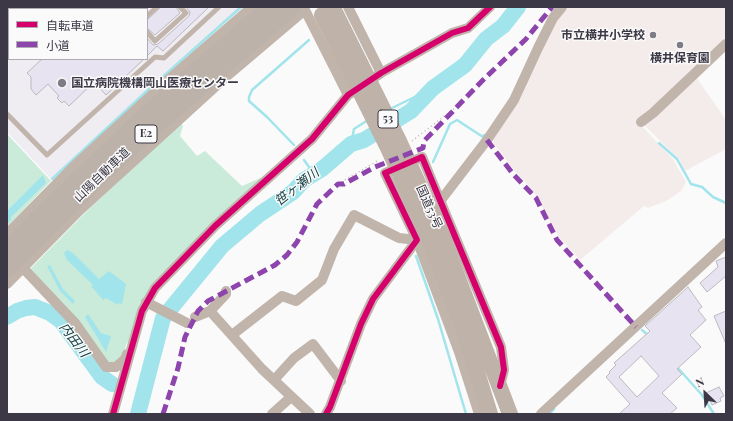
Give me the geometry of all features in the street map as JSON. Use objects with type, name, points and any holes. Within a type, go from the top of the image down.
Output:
[{"type":"highway","name":"山陽自動車道","points":[[7,250],[153,108],[271,7]]},
{"type":"highway","name":"山陽自動車道","points":[[15,268],[119,158],[217,71],[323,9]]},
{"type":"highway","name":"国道53号","points":[[323,9],[400,141],[428,236],[464,330],[490,414]]},
{"type":"highway","name":"国道53号","points":[[428,236],[478,327],[510,414]]},
{"type":"street","points":[[7,234],[73,167],[169,79],[252,7]]},
{"type":"street","points":[[114,414],[147,303],[155,288],[215,226],[312,139],[348,95],[381,73],[452,33],[468,28],[490,7]]},
{"type":"street","points":[[441,200],[487,140],[514,100],[553,18],[562,7]]},
{"type":"street","points":[[323,9],[381,73]]},
{"type":"street","points":[[323,9],[317,34],[348,95]]},
{"type":"street","points":[[317,34],[323,9]]},
{"type":"street","points":[[641,122],[653,113],[726,44]]},
{"type":"street","points":[[479,414],[459,352],[428,236],[386,173],[422,157],[501,347],[504,370],[500,386]]},
{"type":"street","points":[[232,335],[282,296],[296,301],[322,280],[334,249],[354,215],[399,238],[428,236]]},
{"type":"street","points":[[331,412],[361,324],[373,299],[428,236]]},
{"type":"street","points":[[541,414],[726,243]]},
{"type":"street","points":[[7,284],[15,268],[75,323],[106,367],[116,367],[125,360],[129,351],[132,351]]},
{"type":"street","points":[[147,303],[191,320],[210,311],[226,294],[226,291]]},
{"type":"street","points":[[210,311],[274,380],[310,414]]},
{"type":"street","points":[[478,327],[501,347]]},
{"type":"street","points":[[274,380],[294,358],[313,344],[341,381]]},
{"type":"street","points":[[272,414],[291,397]]},
{"type":"lane","points":[[148,15],[157,7]]},
{"type":"lane","points":[[148,33],[156,41],[186,13],[180,7]]},
{"type":"lane","points":[[7,114],[47,155],[155,57],[164,58],[219,7]]},
{"type":"path","points":[[409,144],[424,130],[456,108]]},
{"type":"path","points":[[338,184],[384,157]]},
{"type":"shaded area","points":[[7,7],[245,7],[53,181],[7,132]]},
{"type":"shaded area","points":[[566,7],[726,7],[726,39],[651,111],[646,112],[636,120],[673,159],[686,182],[681,191],[666,201],[648,208],[644,206],[580,260],[558,236],[534,192],[494,144],[493,139],[516,102],[520,100],[526,86],[525,81],[545,39]]},
{"type":"shaded area","points":[[696,77],[726,120],[726,149],[685,171],[679,159],[644,125]]},
{"type":"green space","points":[[181,123],[183,126],[180,136],[197,156],[205,151],[242,186],[269,174],[150,290],[132,339],[126,344],[124,356],[119,362],[107,365],[29,270],[92,206]]},
{"type":"green space","points":[[7,134],[51,181],[7,227]]},
{"type":"water","points":[[43,175],[46,183],[11,217],[11,220],[7,224],[7,211]]},
{"type":"water","points":[[67,250],[73,253],[99,279],[109,271],[126,284],[122,304],[119,303],[118,305],[106,298],[103,300],[91,286],[93,285],[67,260],[64,253]]},
{"type":"water","points":[[50,265],[63,289],[75,301],[73,304],[60,291],[47,266]]},
{"type":"water","points":[[88,314],[101,333],[111,336],[106,352],[85,317]]},
{"type":"building","points":[[161,7],[176,7],[180,13],[155,35],[148,29],[148,19]]},
{"type":"building","points":[[186,7],[209,7],[163,51],[157,46],[148,55],[148,39],[153,45],[158,44],[189,16],[190,12]]},
{"type":"building","name":"国立病院機構岡山医療センター","points":[[41,60],[143,60],[106,95],[94,82],[69,106],[64,101],[62,103],[57,98],[59,96],[48,84],[36,95],[31,89],[31,77],[27,73]]},
{"type":"building","points":[[726,257],[726,276],[707,292],[700,283],[718,267],[716,261]]},
{"type":"building","points":[[688,287],[702,307],[698,310],[706,320],[690,335],[701,347],[677,369],[682,374],[662,393],[677,408],[670,414],[619,414],[630,404],[606,377],[616,365],[614,363],[650,331],[645,326]],"holes":[[[641,356],[659,376],[637,397],[619,377]]]},
{"type":"building","points":[[726,311],[726,344],[714,316]]},
{"type":"building","points":[[719,387],[724,396],[720,398],[721,401],[712,405],[706,393]]},
{"type":"waterway","points":[[52,179],[148,90],[241,7]]},
{"type":"waterway","name":"笹ヶ瀬川","points":[[138,414],[163,318],[222,246],[260,214],[293,192],[304,180],[322,169],[351,144],[364,140],[411,111],[433,88],[465,65],[486,39],[503,26],[518,7]]},
{"type":"waterway","points":[[294,145],[249,101],[249,97],[252,90],[309,40]]},
{"type":"waterway","points":[[390,109],[433,88]]},
{"type":"waterway","points":[[351,144],[354,129],[368,120]]},
{"type":"waterway","points":[[433,162],[450,124],[457,120],[483,137],[484,135]]},
{"type":"waterway","points":[[659,143],[677,159],[691,184],[702,187],[713,197],[726,203]]},
{"type":"waterway","points":[[304,160],[314,174]]},
{"type":"waterway","points":[[416,256],[438,319],[466,414]]},
{"type":"waterway","name":"内田川","points":[[7,317],[17,311],[35,307],[50,313],[61,321],[102,377],[112,384]]},
{"type":"waterway","points":[[642,330],[648,335]]},
{"type":"waterway","points":[[677,367],[702,395],[714,414]]},
{"type":"waterway","points":[[549,414],[554,409]]},
{"type":"marked path","points":[[163,414],[178,368],[185,337],[198,311],[208,301],[275,265],[287,255],[297,242],[317,204],[338,184],[344,184],[375,167],[423,148],[424,141],[484,79],[526,39],[552,7]]},
{"type":"marked path","points":[[487,140],[513,174],[536,198],[557,240],[636,327]]},
{"type":"cycle path","points":[[113,414],[142,311],[155,288],[215,226],[312,139],[348,95],[381,73],[452,33],[468,28],[490,7]]},
{"type":"cycle path","points":[[326,414],[361,324],[373,299],[417,240],[385,173],[422,157],[501,347],[504,370],[500,386]]},
{"type":"place","name":"市立横井小学校","points":[[653,35]]},
{"type":"place","name":"横井保育園","points":[[680,45]]},
{"type":"place","name":"国立病院機構岡山医療センター","points":[[62,83]]}]
